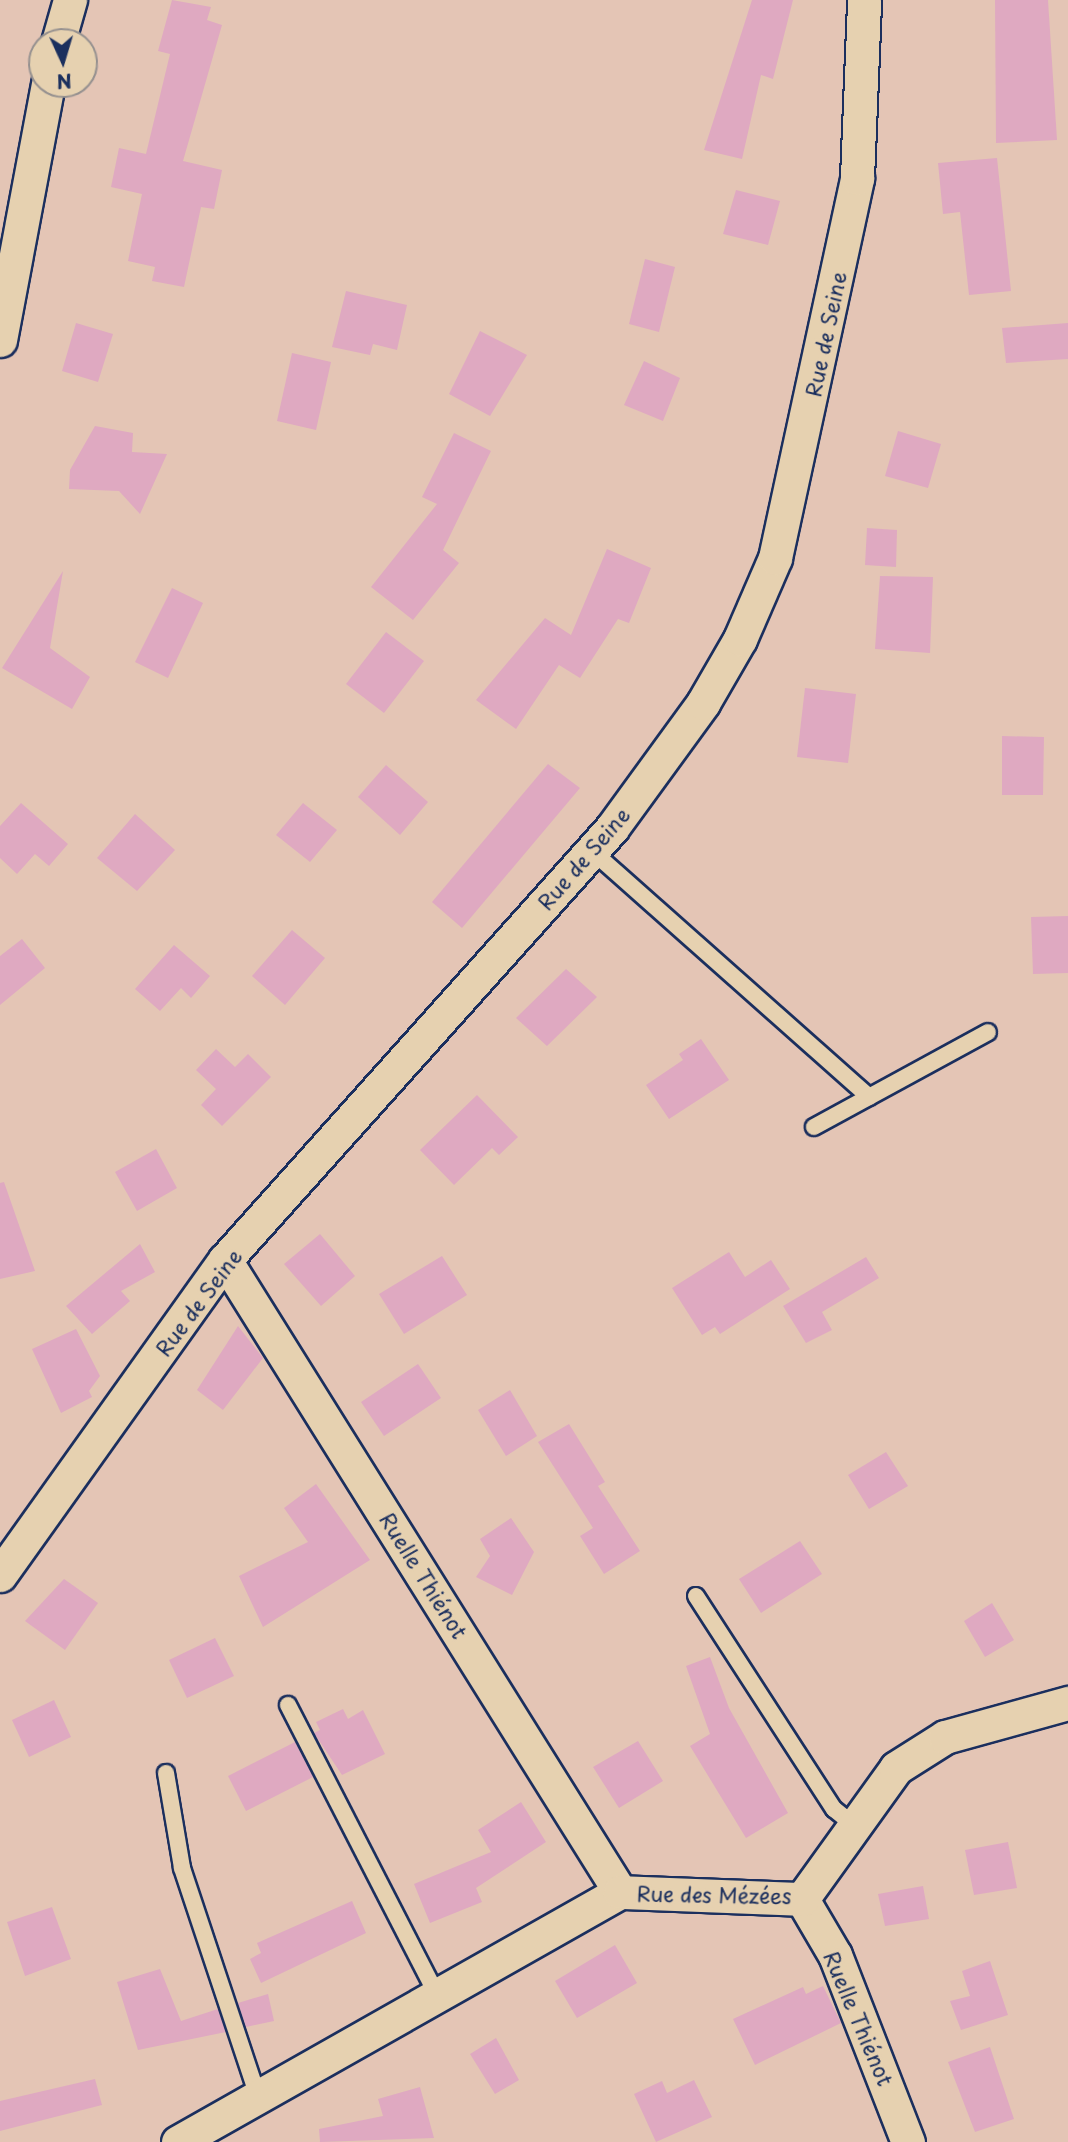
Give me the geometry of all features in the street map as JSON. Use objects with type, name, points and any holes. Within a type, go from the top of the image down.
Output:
[{"type":"street","points":[[62,28],[70,0]]},
{"type":"street","name":"Rue de Seine","points":[[0,1575],[225,1259],[591,850],[703,704],[775,558],[858,178],[864,0]]},
{"type":"street","points":[[0,340],[45,98]]},
{"type":"street","name":"Ruelle Thiénot","points":[[225,1259],[620,1892]]},
{"type":"street","name":"Rue des Mézées","points":[[178,2142],[260,2099],[620,1892],[802,1899],[896,1768],[945,1737],[1068,1703]]},
{"type":"street","name":"Ruelle Thiénot","points":[[802,1899],[835,1955],[908,2142]]},
{"type":"lane","points":[[591,850],[869,1097]]},
{"type":"lane","points":[[814,1127],[988,1032]]},
{"type":"lane","points":[[696,1596],[834,1809],[855,1826]]},
{"type":"lane","points":[[288,1705],[437,1996]]},
{"type":"lane","points":[[166,1773],[182,1868],[260,2099]]},
{"type":"building","points":[[172,0],[211,7],[207,20],[222,25],[183,161],[222,170],[214,209],[201,207],[184,287],[152,281],[155,267],[128,261],[142,194],[111,187],[119,148],[146,154],[170,54],[158,51]]},
{"type":"building","points":[[752,0],[793,0],[773,79],[761,75],[742,159],[704,150]]},
{"type":"building","points":[[995,0],[1048,0],[1057,140],[996,143]]},
{"type":"building","points":[[997,158],[1011,291],[969,295],[960,212],[943,214],[938,163]]},
{"type":"building","points":[[736,190],[780,201],[768,245],[723,234]]},
{"type":"building","points":[[645,259],[675,267],[659,332],[629,324]]},
{"type":"building","points":[[346,291],[407,305],[397,350],[373,344],[370,355],[332,347]]},
{"type":"building","points":[[76,323],[113,334],[98,382],[62,371]]},
{"type":"building","points":[[1068,323],[1068,359],[1006,363],[1002,328]]},
{"type":"building","points":[[480,331],[527,355],[490,416],[449,394]]},
{"type":"building","points":[[292,353],[331,362],[316,430],[277,421]]},
{"type":"building","points":[[644,361],[680,378],[663,421],[624,405]]},
{"type":"building","points":[[95,426],[133,433],[132,452],[167,454],[140,514],[119,491],[69,489],[70,470]]},
{"type":"building","points":[[898,431],[941,444],[928,488],[885,476]]},
{"type":"building","points":[[454,433],[491,451],[443,550],[459,563],[413,620],[371,587],[437,504],[422,497]]},
{"type":"building","points":[[867,528],[897,530],[896,567],[865,565]]},
{"type":"building","points":[[607,549],[651,568],[629,623],[618,619],[580,678],[559,665],[516,729],[476,700],[545,618],[571,635]]},
{"type":"building","points":[[63,571],[50,648],[90,677],[72,709],[2,668]]},
{"type":"building","points":[[880,576],[933,577],[930,653],[875,649]]},
{"type":"building","points":[[172,588],[203,603],[168,678],[135,662]]},
{"type":"building","points":[[386,632],[424,661],[384,713],[346,684]]},
{"type":"building","points":[[805,688],[856,694],[848,763],[797,757]]},
{"type":"building","points":[[1002,736],[1044,737],[1043,795],[1002,795]]},
{"type":"building","points":[[548,764],[580,788],[462,928],[432,902]]},
{"type":"building","points":[[386,765],[428,802],[400,835],[358,797]]},
{"type":"building","points":[[21,803],[68,844],[49,866],[35,854],[17,874],[0,858],[0,826]]},
{"type":"building","points":[[303,803],[337,830],[310,862],[276,835]]},
{"type":"building","points":[[135,814],[175,850],[137,891],[97,858]]},
{"type":"building","points":[[1068,916],[1068,973],[1033,974],[1031,917]]},
{"type":"building","points":[[292,930],[325,958],[285,1005],[252,976]]},
{"type":"building","points":[[22,939],[45,968],[0,1005],[0,956]]},
{"type":"building","points":[[174,945],[210,976],[191,998],[181,988],[160,1011],[135,989]]},
{"type":"building","points":[[566,969],[597,997],[547,1046],[516,1018]]},
{"type":"building","points":[[701,1039],[729,1080],[669,1119],[646,1085],[683,1060],[679,1054]]},
{"type":"building","points":[[216,1049],[235,1067],[248,1054],[271,1077],[222,1126],[201,1105],[216,1089],[196,1070]]},
{"type":"building","points":[[477,1095],[518,1137],[499,1155],[492,1148],[454,1185],[420,1150]]},
{"type":"building","points":[[156,1149],[177,1188],[137,1211],[115,1172]]},
{"type":"building","points":[[4,1182],[35,1271],[0,1279],[0,1183]]},
{"type":"building","points":[[320,1234],[355,1276],[321,1306],[284,1264]]},
{"type":"building","points":[[140,1244],[155,1272],[121,1291],[130,1301],[92,1334],[66,1306]]},
{"type":"building","points":[[729,1252],[745,1277],[771,1260],[790,1289],[720,1334],[715,1327],[702,1335],[672,1288]]},
{"type":"building","points":[[442,1256],[467,1295],[404,1334],[379,1294]]},
{"type":"building","points":[[866,1257],[879,1278],[822,1312],[832,1330],[806,1343],[783,1306]]},
{"type":"building","points":[[238,1326],[263,1358],[223,1410],[197,1390]]},
{"type":"building","points":[[76,1329],[100,1376],[89,1391],[92,1397],[61,1413],[32,1349]]},
{"type":"building","points":[[418,1364],[441,1398],[384,1436],[361,1402]]},
{"type":"building","points":[[510,1390],[537,1436],[506,1456],[478,1410]]},
{"type":"building","points":[[569,1424],[605,1482],[598,1486],[640,1551],[604,1574],[580,1536],[593,1528],[538,1442]]},
{"type":"building","points":[[886,1452],[908,1486],[869,1509],[848,1475]]},
{"type":"building","points":[[316,1484],[370,1560],[263,1627],[239,1576],[308,1542],[284,1508]]},
{"type":"building","points":[[511,1518],[534,1552],[512,1595],[476,1577],[490,1556],[480,1539]]},
{"type":"building","points":[[800,1541],[822,1574],[761,1613],[739,1579]]},
{"type":"building","points":[[64,1579],[98,1603],[65,1650],[25,1621]]},
{"type":"building","points":[[992,1603],[1014,1640],[985,1657],[964,1621]]},
{"type":"building","points":[[215,1638],[234,1676],[187,1698],[169,1660]]},
{"type":"building","points":[[710,1657],[729,1708],[788,1813],[746,1838],[690,1746],[710,1734],[686,1666]]},
{"type":"building","points":[[54,1700],[71,1737],[29,1757],[12,1720]]},
{"type":"building","points":[[343,1709],[348,1719],[363,1710],[385,1754],[342,1775],[314,1733],[320,1730],[316,1722]]},
{"type":"building","points":[[638,1741],[663,1781],[619,1808],[593,1767]]},
{"type":"building","points":[[295,1742],[313,1777],[246,1811],[228,1776]]},
{"type":"building","points":[[521,1802],[546,1842],[476,1888],[482,1902],[430,1923],[414,1884],[491,1852],[478,1830]]},
{"type":"building","points":[[1008,1842],[1017,1888],[974,1895],[965,1850]]},
{"type":"building","points":[[923,1886],[929,1919],[885,1926],[878,1894]]},
{"type":"building","points":[[352,1901],[366,1933],[261,1983],[250,1959],[261,1953],[257,1943]]},
{"type":"building","points":[[52,1907],[71,1959],[25,1976],[7,1922]]},
{"type":"building","points":[[615,1945],[637,1983],[577,2018],[555,1981]]},
{"type":"building","points":[[990,1961],[1008,2015],[961,2030],[950,2001],[970,1996],[962,1971]]},
{"type":"building","points":[[160,1969],[181,2021],[218,2009],[226,2032],[138,2050],[117,1982]]},
{"type":"building","points":[[823,1986],[841,2023],[755,2065],[733,2019],[803,1987],[806,1994]]},
{"type":"building","points":[[268,1994],[274,2021],[246,2027],[238,2003]]},
{"type":"building","points":[[496,2038],[519,2080],[495,2094],[470,2054]]},
{"type":"building","points":[[990,2047],[1014,2119],[975,2132],[948,2062]]},
{"type":"building","points":[[95,2079],[102,2105],[0,2131],[0,2101]]},
{"type":"building","points":[[694,2080],[712,2117],[656,2142],[634,2094],[662,2081],[667,2093]]},
{"type":"building","points":[[420,2087],[434,2138],[320,2142],[319,2129],[383,2116],[378,2099]]}]
